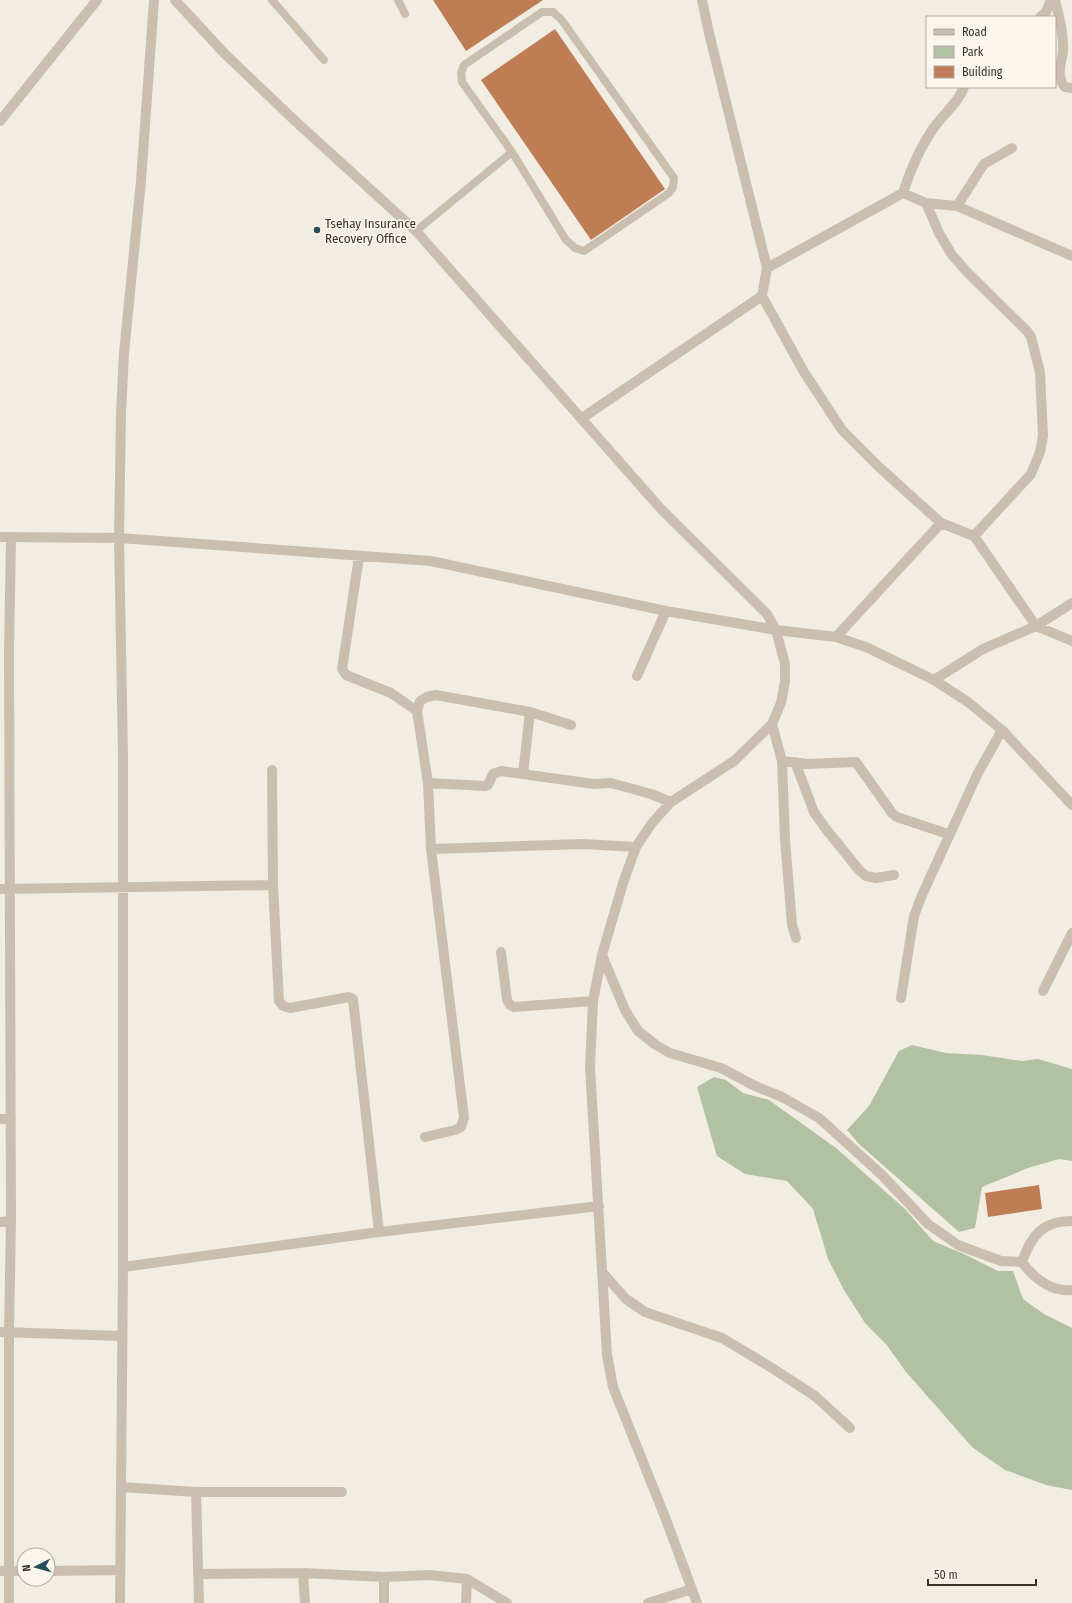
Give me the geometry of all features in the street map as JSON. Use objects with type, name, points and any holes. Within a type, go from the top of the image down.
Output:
[{"type":"street","points":[[0,121],[98,0]]},
{"type":"street","points":[[120,1603],[123,1267],[123,887],[119,538],[124,353],[141,181],[154,0]]},
{"type":"street","points":[[175,0],[224,53],[416,231],[661,509],[767,614],[776,630],[785,664],[785,681],[781,703],[772,724],[734,761],[671,802],[652,823],[636,847],[623,883],[602,955],[593,1001],[590,1066],[607,1355],[613,1387],[665,1517],[697,1603]]},
{"type":"street","points":[[702,0],[767,268],[762,296],[804,372],[842,430],[878,466],[941,523],[974,536],[1036,626],[1072,641]]},
{"type":"street","points":[[1041,16],[1046,12],[1051,0]]},
{"type":"street","points":[[1054,0],[1062,31],[1063,50],[1060,78],[1065,87],[1072,88]]},
{"type":"street","points":[[767,268],[903,193],[910,171],[919,154],[938,122],[960,98],[964,88]]},
{"type":"street","points":[[957,206],[984,164],[1012,148]]},
{"type":"street","points":[[903,193],[926,203],[957,206],[1072,256]]},
{"type":"street","points":[[926,203],[939,233],[952,255],[968,274],[1027,330],[1034,345],[1040,372],[1043,436],[1036,464],[1031,474],[974,536]]},
{"type":"street","points":[[582,418],[762,296]]},
{"type":"street","points":[[836,637],[941,523]]},
{"type":"street","points":[[0,537],[119,538],[359,557],[431,561],[666,611],[776,630],[836,637],[866,647],[934,680],[968,702],[1002,730],[1072,805]]},
{"type":"street","points":[[9,1603],[4,1571],[4,1332],[12,1222],[5,889],[4,652],[11,537]]},
{"type":"street","points":[[359,557],[342,669],[346,675],[391,693],[417,711]]},
{"type":"street","points":[[934,680],[983,649],[1036,626],[1072,603]]},
{"type":"street","points":[[636,676],[666,611]]},
{"type":"street","points":[[425,1137],[455,1130],[461,1127],[464,1118],[431,849],[428,782],[417,711],[420,701],[427,697],[436,695],[530,712],[571,725]]},
{"type":"street","points":[[523,774],[530,712]]},
{"type":"street","points":[[772,724],[782,761],[785,839],[792,925],[796,938]]},
{"type":"street","points":[[901,998],[914,916],[948,834],[977,775],[1002,730]]},
{"type":"street","points":[[782,761],[808,764],[856,762],[892,813],[948,834]]},
{"type":"street","points":[[795,762],[814,812],[858,870],[866,876],[876,878],[894,875]]},
{"type":"street","points":[[272,770],[273,884],[277,991],[279,1001],[283,1006],[290,1008],[349,997],[354,999],[379,1232]]},
{"type":"street","points":[[428,782],[484,786],[488,785],[493,774],[496,772],[523,774],[594,784],[611,783],[651,794],[671,802]]},
{"type":"street","points":[[431,849],[583,844],[636,847]]},
{"type":"street","points":[[5,889],[273,884]]},
{"type":"street","points":[[1043,991],[1072,933]]},
{"type":"street","points":[[500,952],[507,1000],[510,1005],[514,1007],[593,1001]]},
{"type":"street","points":[[602,955],[625,1010],[638,1030],[656,1045],[670,1053],[721,1068],[754,1086],[782,1097],[819,1118],[882,1175],[928,1224],[958,1245],[1002,1261],[1022,1262],[1033,1276],[1050,1287],[1072,1290]]},
{"type":"street","points":[[0,1119],[11,1119]]},
{"type":"street","points":[[123,1267],[379,1232],[599,1206]]},
{"type":"street","points":[[1022,1262],[1029,1243],[1043,1228],[1061,1221],[1072,1221]]},
{"type":"street","points":[[0,1222],[12,1222]]},
{"type":"street","points":[[602,1272],[626,1299],[645,1312],[722,1338],[815,1396],[850,1428]]},
{"type":"street","points":[[4,1332],[122,1336]]},
{"type":"street","points":[[121,1487],[196,1492],[342,1492]]},
{"type":"street","points":[[196,1492],[199,1603]]},
{"type":"street","points":[[56,1571],[120,1570]]},
{"type":"street","points":[[4,1571],[16,1571]]},
{"type":"street","points":[[199,1574],[303,1573],[384,1577],[429,1575],[467,1579],[508,1603]]},
{"type":"street","points":[[303,1573],[305,1603]]},
{"type":"street","points":[[384,1577],[384,1603]]},
{"type":"street","points":[[466,1603],[467,1579]]},
{"type":"street","points":[[648,1603],[692,1589]]},
{"type":"lane","points":[[272,0],[324,60]]},
{"type":"lane","points":[[398,0],[405,14]]},
{"type":"lane","points":[[542,12],[553,12],[561,19],[674,178],[674,187],[669,193],[584,251],[575,248],[566,240],[512,152],[462,82],[462,69],[464,65],[542,12]]},
{"type":"lane","points":[[416,231],[512,152]]},
{"type":"green space","points":[[912,1045],[946,1053],[982,1055],[1022,1061],[1038,1059],[1072,1069],[1072,1161],[1059,1159],[1028,1168],[982,1187],[975,1228],[959,1232],[859,1144],[847,1130],[869,1106],[899,1051]]},
{"type":"green space","points":[[714,1077],[726,1080],[743,1093],[769,1100],[836,1148],[905,1209],[933,1241],[998,1271],[1013,1271],[1023,1299],[1044,1314],[1072,1328],[1072,1490],[1046,1485],[1005,1470],[972,1447],[906,1372],[886,1344],[865,1323],[844,1290],[828,1259],[813,1209],[787,1181],[745,1174],[717,1156],[697,1087]]},
{"type":"building","points":[[433,0],[543,0],[466,51]]},
{"type":"building","points":[[555,29],[665,189],[591,240],[481,80]]},
{"type":"building","points":[[1039,1185],[1042,1209],[988,1217],[985,1193]]},
{"type":"place","name":"Tsehay Insurance Recovery Office","points":[[317,230]]}]
